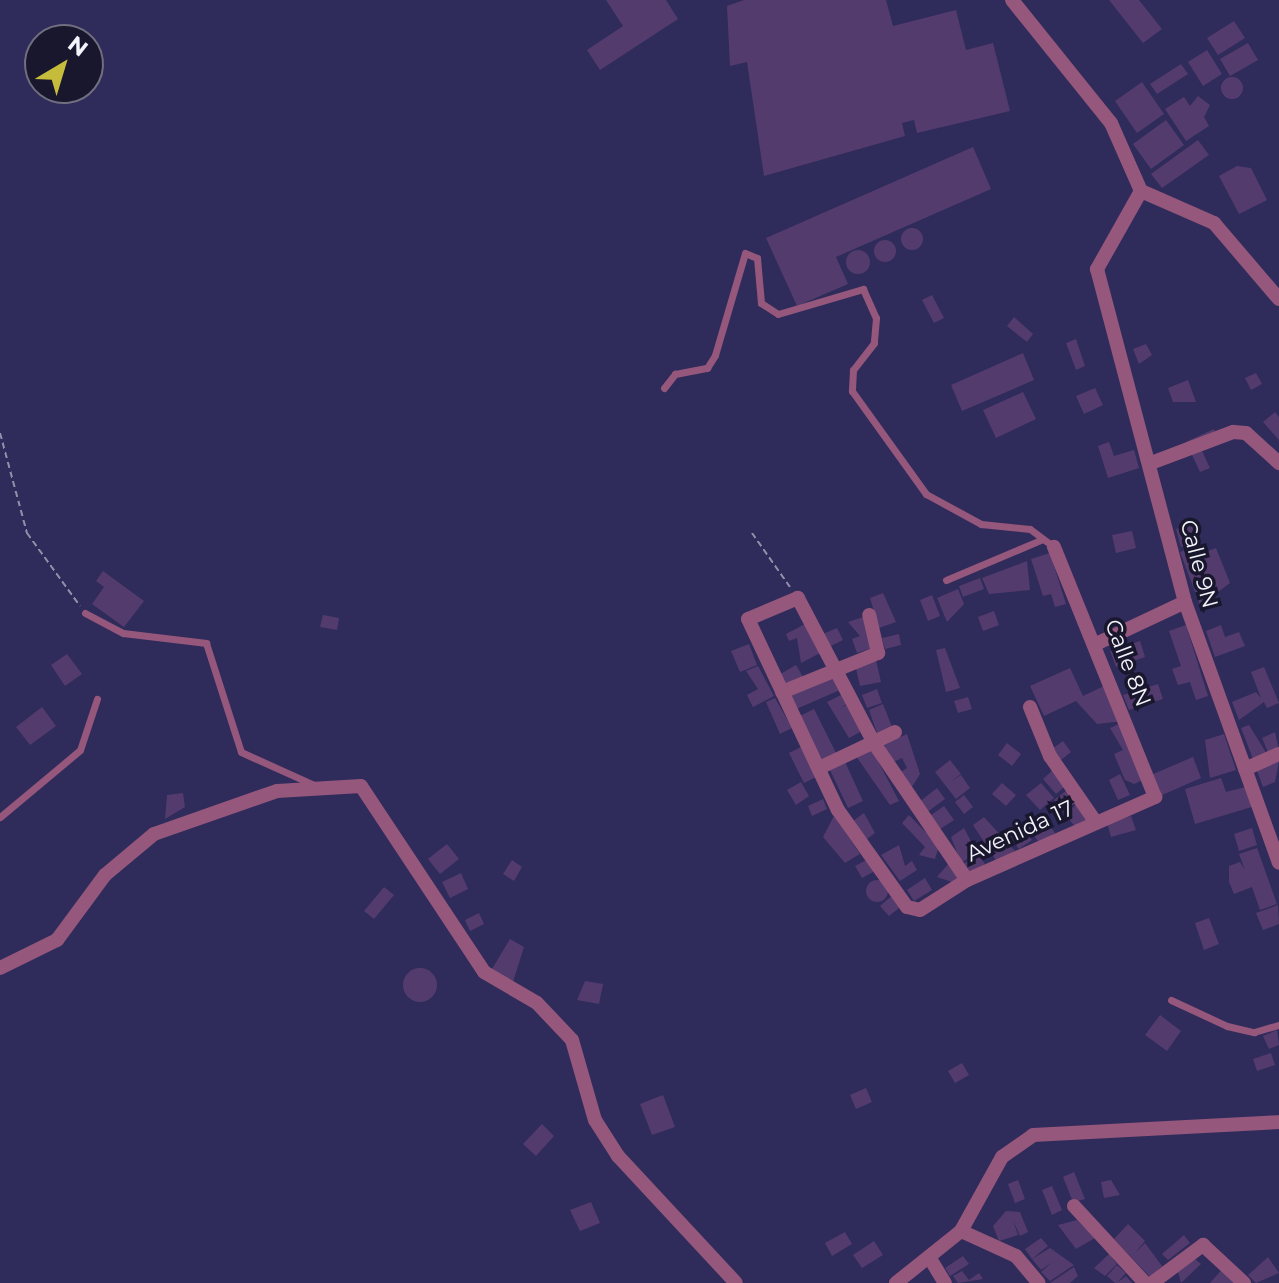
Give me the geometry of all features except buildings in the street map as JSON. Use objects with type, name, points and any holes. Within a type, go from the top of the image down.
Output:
[{"type":"street","points":[[1012,0],[1111,123],[1141,191],[1214,223],[1279,299]]},
{"type":"street","name":"Calle 9N","points":[[1141,191],[1097,269],[1151,463],[1185,602],[1279,863]]},
{"type":"street","points":[[1151,463],[1233,432],[1246,433],[1279,463]]},
{"type":"street","name":"Calle 8N","points":[[1048,543],[1098,643],[1155,797]]},
{"type":"street","points":[[895,732],[874,743],[819,768],[748,619],[798,598],[874,743],[967,880]]},
{"type":"street","points":[[1098,643],[1185,602]]},
{"type":"street","points":[[782,692],[835,666],[880,650],[869,615]]},
{"type":"street","points":[[1030,707],[1041,740],[1095,821]]},
{"type":"street","points":[[1245,769],[1279,754]]},
{"type":"street","name":"Avenida 17","points":[[819,768],[838,810],[907,907],[920,910],[967,880],[1155,797]]},
{"type":"street","points":[[0,968],[57,940],[105,875],[154,834],[277,791],[319,787],[368,790],[484,972],[537,1003],[572,1040],[609,1144],[736,1283]]},
{"type":"street","points":[[896,1283],[931,1260],[961,1231],[1002,1157],[1033,1135],[1279,1122]]},
{"type":"street","points":[[1074,1206],[1145,1283]]},
{"type":"street","points":[[961,1231],[1016,1256],[1039,1283]]},
{"type":"street","points":[[1152,1283],[1203,1245],[1244,1283]]},
{"type":"street","points":[[931,1260],[945,1283]]},
{"type":"lane","points":[[664,388],[675,374],[707,368],[715,355],[745,253],[757,258],[761,303],[778,314],[863,289],[876,318],[874,343],[853,370],[852,391],[926,494],[981,524],[1030,529],[1048,543]]},
{"type":"lane","points":[[946,580],[1048,543]]},
{"type":"lane","points":[[85,613],[123,633],[206,643],[241,752],[319,787]]},
{"type":"lane","points":[[0,817],[80,750],[97,699]]},
{"type":"lane","points":[[1171,1000],[1240,1029],[1279,1025]]},
{"type":"path","points":[[0,433],[27,533],[85,613]]},
{"type":"path","points":[[752,533],[798,598]]}]
